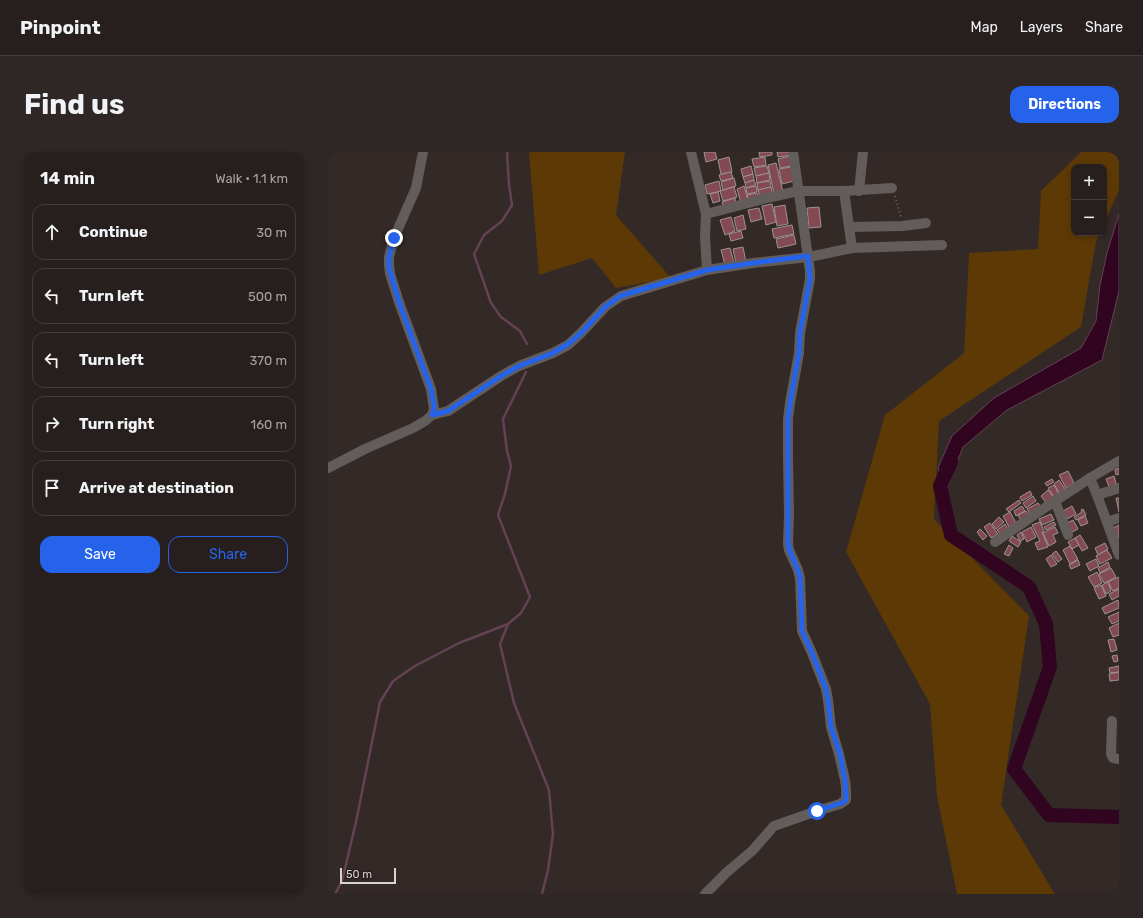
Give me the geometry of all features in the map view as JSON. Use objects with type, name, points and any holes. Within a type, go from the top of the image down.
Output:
[{"type":"street","points":[[423,152],[416,188],[394,238],[388,264],[400,305],[431,389],[434,406],[432,415]]},
{"type":"street","points":[[691,152],[706,214],[705,237],[707,270]]},
{"type":"street","points":[[705,894],[727,872],[752,851],[774,826],[840,804],[846,799],[845,780],[840,754],[831,727],[826,689],[802,631],[800,578],[788,544],[788,419],[799,353],[800,332],[810,279],[793,152]]},
{"type":"street","points":[[859,191],[862,152]]},
{"type":"street","points":[[706,214],[798,191],[859,191],[892,188]]},
{"type":"street","points":[[844,191],[852,248]]},
{"type":"street","points":[[850,227],[902,226],[926,223]]},
{"type":"street","points":[[328,468],[365,449],[413,428],[432,415],[448,411],[501,376],[553,353],[568,344],[581,333],[605,307],[620,296],[707,270],[808,256],[852,248],[942,245]]},
{"type":"street","points":[[995,542],[1090,478],[1119,461]]},
{"type":"street","points":[[1090,478],[1106,522],[1117,543],[1119,555]]},
{"type":"street","points":[[1097,495],[1119,488]]},
{"type":"street","points":[[1055,502],[1068,535]]},
{"type":"street","points":[[1106,522],[1119,518]]},
{"type":"street","points":[[1112,721],[1111,754],[1114,758],[1119,760]]},
{"type":"shaded area","points":[[529,152],[625,152],[616,215],[671,278],[616,288],[592,258],[539,275]]},
{"type":"shaded area","points":[[1081,152],[1119,152],[1119,190],[1107,216],[1107,164],[1071,164],[1071,236],[1098,236],[1081,327],[939,421],[934,519],[1029,616],[1001,805],[1055,894],[957,894],[937,796],[930,704],[846,552],[885,415],[964,353],[969,253],[1038,249],[1041,191]]},
{"type":"shaded area","points":[[1119,214],[1119,291],[1102,360],[1007,410],[963,447],[947,488],[938,468],[952,436],[994,398],[1081,348],[1096,321],[1100,285],[1107,253]]},
{"type":"building","points":[[704,152],[715,152],[717,159],[706,162]]},
{"type":"building","points":[[759,152],[772,152],[772,155],[760,157]]},
{"type":"building","points":[[777,152],[791,152],[792,155],[778,157]]},
{"type":"building","points":[[790,156],[791,166],[780,168],[778,159]]},
{"type":"building","points":[[729,157],[732,172],[721,174],[718,160]]},
{"type":"building","points":[[765,157],[766,165],[754,167],[752,159]]},
{"type":"building","points":[[776,163],[783,192],[774,194],[768,165]]},
{"type":"building","points":[[751,166],[753,174],[743,177],[741,169]]},
{"type":"building","points":[[767,166],[769,173],[756,176],[754,168]]},
{"type":"building","points":[[791,167],[794,181],[782,184],[779,169]]},
{"type":"building","points":[[731,172],[733,178],[721,181],[719,175]]},
{"type":"building","points":[[769,173],[770,180],[757,183],[756,176]]},
{"type":"building","points":[[753,174],[754,180],[745,183],[743,177]]},
{"type":"building","points":[[734,178],[736,186],[723,190],[721,182]]},
{"type":"building","points":[[754,180],[756,185],[746,188],[745,183]]},
{"type":"building","points":[[719,181],[721,191],[707,194],[705,185]]},
{"type":"building","points":[[770,181],[771,187],[758,190],[757,183]]},
{"type":"building","points":[[744,186],[748,200],[741,203],[737,189]]},
{"type":"building","points":[[756,186],[757,192],[747,194],[746,188]]},
{"type":"building","points":[[734,187],[737,197],[723,201],[720,191]]},
{"type":"building","points":[[771,187],[773,196],[760,199],[758,190]]},
{"type":"building","points":[[718,192],[720,201],[713,203],[710,194]]},
{"type":"building","points":[[757,193],[759,199],[749,202],[747,195]]},
{"type":"building","points":[[735,198],[736,205],[724,209],[722,202]]},
{"type":"building","points":[[772,204],[776,222],[766,225],[762,206]]},
{"type":"building","points":[[785,205],[788,224],[777,226],[774,207]]},
{"type":"building","points":[[819,207],[821,227],[809,228],[807,208]]},
{"type":"building","points":[[759,208],[762,219],[751,222],[748,210]]},
{"type":"building","points":[[743,215],[746,229],[737,231],[734,218]]},
{"type":"building","points":[[731,217],[735,231],[725,235],[720,220]]},
{"type":"building","points":[[792,225],[794,234],[774,238],[772,229]]},
{"type":"building","points":[[741,231],[743,238],[731,241],[729,234]]},
{"type":"building","points":[[794,235],[796,244],[778,248],[776,239]]},
{"type":"building","points":[[743,247],[746,262],[736,263],[733,249]]},
{"type":"building","points":[[730,248],[734,263],[725,265],[721,250]]},
{"type":"building","points":[[1119,468],[1119,474],[1116,475],[1115,470]]},
{"type":"building","points":[[1068,471],[1074,483],[1066,488],[1059,475]]},
{"type":"building","points":[[1114,476],[1117,487],[1110,489],[1106,479]]},
{"type":"building","points":[[1052,479],[1054,482],[1047,486],[1045,483]]},
{"type":"building","points":[[1059,480],[1065,489],[1059,493],[1054,484]]},
{"type":"building","points":[[1054,485],[1059,494],[1054,497],[1048,488]]},
{"type":"building","points":[[1048,490],[1054,498],[1047,504],[1041,496]]},
{"type":"building","points":[[1030,491],[1032,495],[1022,501],[1020,497]]},
{"type":"building","points":[[1033,496],[1036,501],[1026,508],[1023,503]]},
{"type":"building","points":[[1116,498],[1119,498],[1119,512]]},
{"type":"building","points":[[1019,500],[1021,503],[1009,512],[1006,509]]},
{"type":"building","points":[[1038,503],[1041,507],[1030,514],[1027,509]]},
{"type":"building","points":[[1022,506],[1025,511],[1016,516],[1014,511]]},
{"type":"building","points":[[1072,506],[1076,514],[1067,519],[1063,511]]},
{"type":"building","points":[[1083,509],[1086,515],[1076,520],[1074,517],[1082,512],[1081,510]]},
{"type":"building","points":[[1026,511],[1029,516],[1021,521],[1018,515]]},
{"type":"building","points":[[1010,512],[1016,523],[1009,527],[1003,516]]},
{"type":"building","points":[[1051,514],[1054,520],[1042,525],[1039,519]]},
{"type":"building","points":[[1085,516],[1088,523],[1081,526],[1078,520]]},
{"type":"building","points":[[999,517],[1004,522],[996,529],[992,524]]},
{"type":"building","points":[[1073,520],[1078,529],[1072,532],[1067,523]]},
{"type":"building","points":[[1040,522],[1048,547],[1038,550],[1035,543],[1040,541],[1032,525]]},
{"type":"building","points":[[1054,522],[1056,525],[1046,530],[1044,527]]},
{"type":"building","points":[[990,523],[998,534],[991,538],[984,527]]},
{"type":"building","points":[[1005,524],[1009,530],[1001,535],[997,530]]},
{"type":"building","points":[[1119,525],[1119,538],[1117,538],[1113,528]]},
{"type":"building","points":[[1031,527],[1036,537],[1027,542],[1022,532]]},
{"type":"building","points":[[1055,527],[1058,533],[1053,535],[1056,542],[1049,546],[1043,533]]},
{"type":"building","points":[[980,529],[987,536],[983,540],[977,532]]},
{"type":"building","points":[[1021,532],[1024,539],[1020,541],[1017,535]]},
{"type":"building","points":[[1080,535],[1088,548],[1082,551],[1075,538]]},
{"type":"building","points":[[1012,536],[1021,542],[1018,547],[1009,541]]},
{"type":"building","points":[[1075,538],[1079,545],[1072,549],[1068,542]]},
{"type":"building","points":[[1105,543],[1108,549],[1098,555],[1095,548]]},
{"type":"building","points":[[1009,545],[1013,548],[1009,556],[1004,554]]},
{"type":"building","points":[[1070,546],[1078,559],[1070,564],[1063,550]]},
{"type":"building","points":[[1107,550],[1112,558],[1100,564],[1096,556]]},
{"type":"building","points":[[1056,551],[1062,559],[1058,562],[1052,554]]},
{"type":"building","points":[[1051,555],[1057,564],[1051,567],[1046,559]]},
{"type":"building","points":[[1096,559],[1099,566],[1090,571],[1086,564]]},
{"type":"building","points":[[1078,560],[1080,565],[1071,569],[1069,565]]},
{"type":"building","points":[[1108,562],[1110,567],[1100,573],[1098,568]]},
{"type":"building","points":[[1111,568],[1116,577],[1104,583],[1099,574]]},
{"type":"building","points":[[1097,572],[1102,583],[1094,587],[1088,577]]},
{"type":"building","points":[[1119,577],[1119,588],[1113,591],[1108,582]]},
{"type":"building","points":[[1108,582],[1111,591],[1106,594],[1102,585]]},
{"type":"building","points":[[1101,585],[1106,596],[1099,599],[1094,588]]},
{"type":"building","points":[[1119,589],[1119,596],[1112,600],[1109,594]]},
{"type":"building","points":[[1118,600],[1119,608],[1105,614],[1102,608]]},
{"type":"building","points":[[1119,612],[1119,621],[1112,624],[1108,617]]},
{"type":"building","points":[[1119,623],[1119,635],[1113,637],[1109,628]]},
{"type":"building","points":[[1114,639],[1117,650],[1111,652],[1108,640]]},
{"type":"building","points":[[1117,655],[1118,661],[1114,662],[1112,656]]},
{"type":"building","points":[[1119,666],[1119,672],[1110,673],[1109,668]]},
{"type":"building","points":[[1119,672],[1119,680],[1110,681],[1109,674]]},
{"type":"waterway","points":[[508,152],[509,185],[512,205],[502,221],[484,235],[474,254],[491,303],[501,317],[520,331],[527,344]]},
{"type":"waterway","points":[[335,894],[342,881],[356,822],[380,702],[393,681],[415,666],[459,643],[508,624],[521,613],[530,597],[498,515],[505,494],[511,466],[507,451],[503,419],[526,372]]},
{"type":"waterway","points":[[951,462],[940,486],[951,535],[1029,587],[1046,624],[1050,667],[1014,769],[1049,815],[1119,817]]},
{"type":"waterway","points":[[508,624],[500,644],[514,703],[549,790],[553,834],[548,870],[542,894]]},
{"type":"route","points":[[394,238],[388,264],[390,274],[431,389],[434,406],[432,415],[452,409],[501,376],[519,366],[553,353],[568,344],[581,333],[605,307],[620,296],[707,270],[808,256],[810,279],[800,332],[799,353],[788,419],[788,544],[800,578],[802,631],[826,689],[831,727],[840,754],[846,788],[846,800],[844,802],[817,811]]}]
